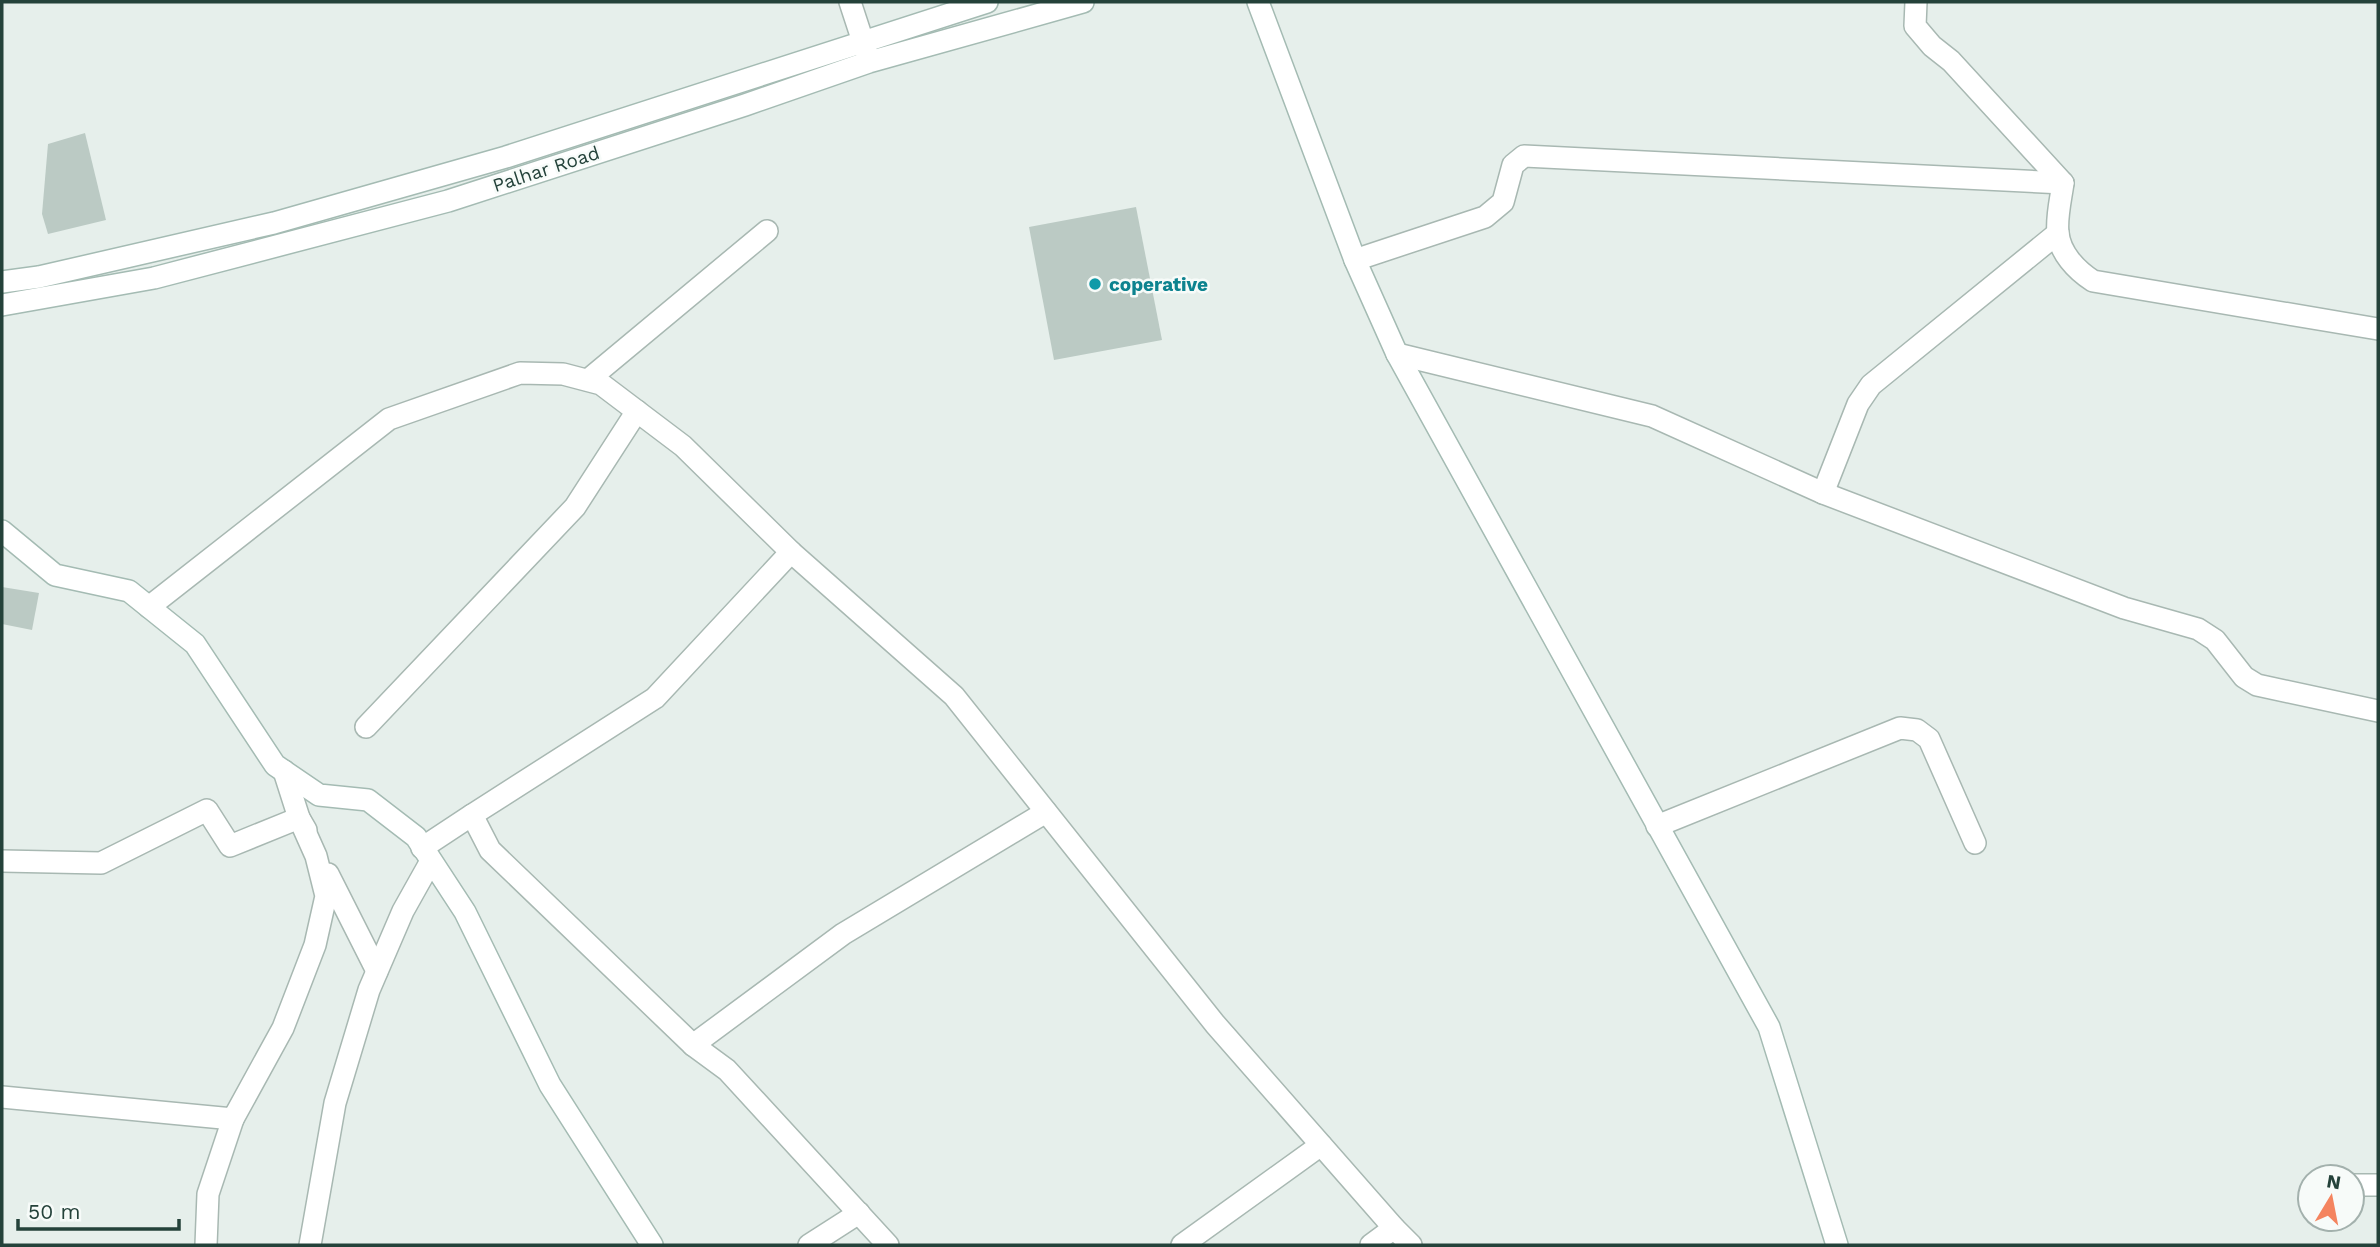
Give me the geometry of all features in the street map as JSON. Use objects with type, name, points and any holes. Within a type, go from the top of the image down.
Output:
[{"type":"street","points":[[850,2],[866,52]]},
{"type":"street","name":"Palhar Road","points":[[2,305],[155,278],[448,201],[745,105],[987,2]]},
{"type":"street","name":"Palhar Road","points":[[2,282],[39,277],[274,223],[866,52],[1083,2]]},
{"type":"street","points":[[1258,2],[1355,260],[1397,354],[1769,1027],[1837,1245]]},
{"type":"street","points":[[1916,2],[1915,26],[1932,46],[1951,61],[2063,183],[2058,233],[2077,270],[2093,281],[2378,329]]},
{"type":"street","points":[[1355,260],[1485,217],[1503,202],[1513,165],[1524,156],[2063,183]]},
{"type":"street","points":[[588,380],[767,231]]},
{"type":"street","points":[[1824,493],[1858,404],[1871,385],[2058,233]]},
{"type":"street","points":[[1397,354],[1652,416],[1824,493],[2124,608],[2198,629],[2215,640],[2244,677],[2257,685],[2378,711]]},
{"type":"street","points":[[149,607],[389,419],[520,373],[563,374],[601,384],[683,446],[791,552],[954,696],[1215,1024],[1394,1228],[1412,1245]]},
{"type":"street","points":[[366,727],[575,507],[637,411]]},
{"type":"street","points":[[2,531],[55,575],[129,591],[195,644],[275,765],[319,795],[369,800],[416,837],[465,912],[550,1086],[652,1245]]},
{"type":"street","points":[[310,1245],[335,1103],[369,990],[427,855],[472,815],[654,698],[791,552]]},
{"type":"street","points":[[1657,826],[1900,728],[1917,730],[1928,739],[1975,843]]},
{"type":"street","points":[[206,1245],[208,1194],[233,1119],[283,1028],[315,945],[326,896],[316,856],[299,818],[284,771]]},
{"type":"street","points":[[2,861],[101,863],[207,810],[230,846],[299,818]]},
{"type":"street","points":[[693,1045],[843,934],[1046,812]]},
{"type":"street","points":[[472,815],[490,850],[693,1045],[727,1070],[888,1245]]},
{"type":"street","points":[[299,818],[377,971]]},
{"type":"street","points":[[2,1097],[233,1119]]},
{"type":"street","points":[[1182,1245],[1321,1145]]},
{"type":"street","points":[[809,1245],[859,1213]]},
{"type":"street","points":[[1371,1245],[1394,1228]]},
{"type":"building","points":[[85,133],[106,220],[48,234],[42,214],[48,144]]},
{"type":"building","name":"coperative","points":[[1136,207],[1162,340],[1054,360],[1029,227]]},
{"type":"building","points":[[2,587],[39,593],[32,630],[2,624]]},
{"type":"place","name":"coperative","points":[[1095,284]]}]
